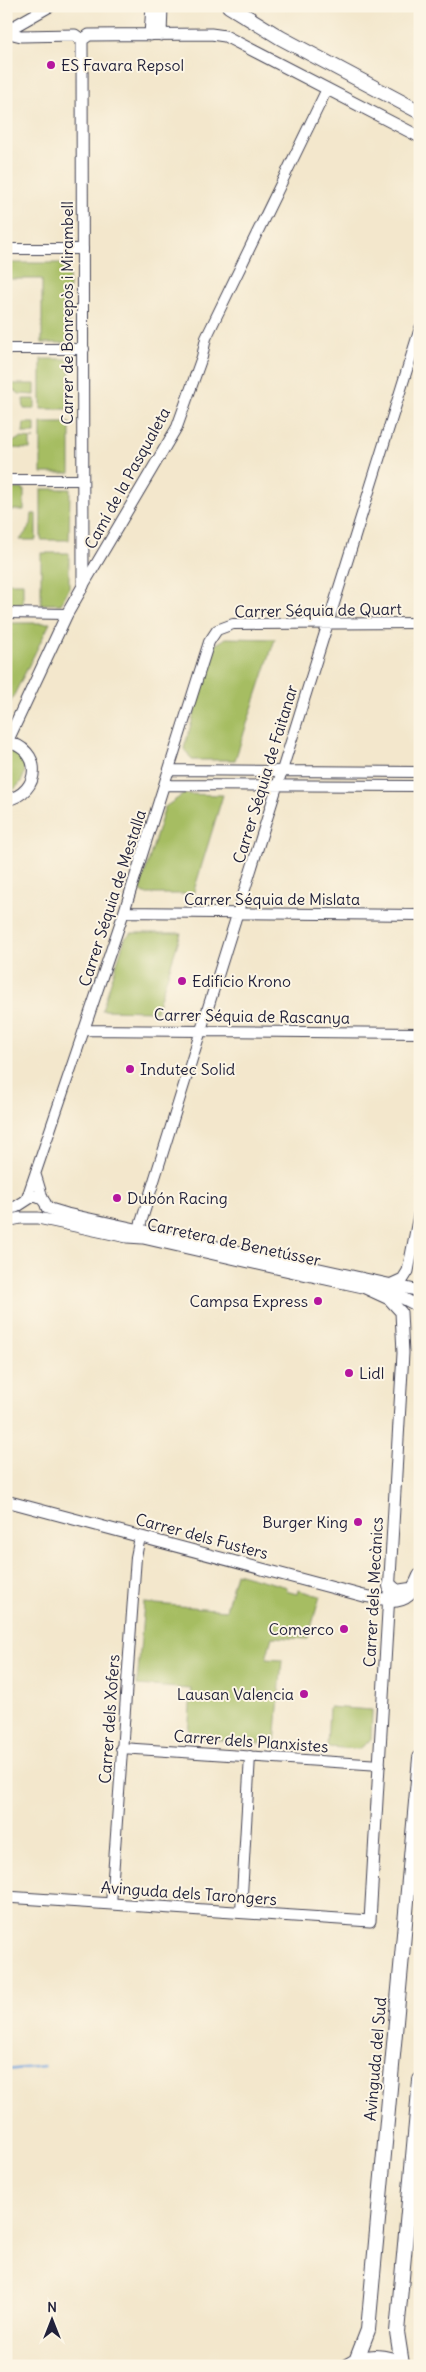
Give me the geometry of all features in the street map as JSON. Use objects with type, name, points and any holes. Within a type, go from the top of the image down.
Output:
[{"type":"main road","points":[[229,6],[330,65],[420,112]]},
{"type":"main road","points":[[238,6],[253,20]]},
{"type":"main road","points":[[390,1593],[404,1593],[413,1589],[420,1576]]},
{"type":"main road","name":"Avinguda del Sud","points":[[352,2363],[368,2330],[420,1758]]},
{"type":"main road","points":[[352,2363],[380,2357],[403,2365],[397,2332],[420,2080]]},
{"type":"street","points":[[50,6],[8,30],[13,34],[21,36],[75,35],[82,40],[89,35],[225,36],[420,137]]},
{"type":"street","points":[[152,6],[156,35]]},
{"type":"street","points":[[156,35],[162,6]]},
{"type":"street","name":"Carrer de Bonrepòs i Mirambell","points":[[82,40],[83,586]]},
{"type":"street","name":"Camí de la Pasqualeta","points":[[7,742],[67,614],[177,427],[202,357],[206,338],[327,89]]},
{"type":"street","points":[[6,249],[83,249]]},
{"type":"street","name":"Carrer Séquia de Faitanar","points":[[139,1229],[420,328]]},
{"type":"street","points":[[6,350],[84,349]]},
{"type":"street","points":[[6,480],[83,480]]},
{"type":"street","points":[[6,613],[67,614]]},
{"type":"street","name":"Carrer Séquia de Quart","points":[[217,630],[233,624],[420,623]]},
{"type":"street","name":"Carrer Séquia de Mestalla","points":[[28,1198],[124,912],[209,642],[217,630]]},
{"type":"street","points":[[6,800],[23,794],[30,786],[34,767],[31,758],[25,750],[7,742]]},
{"type":"street","points":[[169,770],[420,772]]},
{"type":"street","points":[[164,785],[420,786]]},
{"type":"street","name":"Carrer Séquia de Mislata","points":[[124,912],[420,915]]},
{"type":"street","name":"Carrer Séquia de Rascanya","points":[[85,1030],[420,1033]]},
{"type":"street","points":[[36,1176],[45,1203],[43,1216],[38,1218]]},
{"type":"street","name":"Carretera de Benetússer","points":[[6,1208],[16,1207],[33,1196],[67,1214],[420,1291]]},
{"type":"street","points":[[392,1284],[403,1279],[408,1271],[420,1210]]},
{"type":"street","name":"Carretera de Benetússer","points":[[6,1221],[21,1218],[38,1218],[127,1237],[143,1238],[362,1287],[389,1291],[420,1307]]},
{"type":"street","name":"Carrer dels Mecànics","points":[[362,1287],[389,1299],[398,1307],[403,1316],[390,1593],[370,1921]]},
{"type":"street","name":"Carrer dels Fusters","points":[[6,1501],[364,1596],[390,1593]]},
{"type":"street","name":"Carrer dels Xofers","points":[[111,1904],[136,1556],[140,1537]]},
{"type":"street","name":"Carrer dels Planxistes","points":[[121,1748],[380,1765]]},
{"type":"street","points":[[241,1912],[250,1756]]},
{"type":"street","name":"Avinguda dels Tarongers","points":[[6,1897],[370,1921]]},
{"type":"green space","points":[[6,263],[59,263],[69,272],[69,343],[42,343],[42,279],[6,279]]},
{"type":"green space","points":[[41,359],[70,359],[70,409],[41,409]]},
{"type":"green space","points":[[9,384],[35,384],[35,395],[20,394],[9,388]]},
{"type":"green space","points":[[23,399],[35,399],[35,409],[24,409]]},
{"type":"green space","points":[[24,423],[35,423],[35,433],[23,433]]},
{"type":"green space","points":[[41,423],[70,423],[70,473],[41,473]]},
{"type":"green space","points":[[20,438],[35,439],[30,439],[30,449],[9,448],[9,444]]},
{"type":"green space","points":[[6,489],[24,489],[24,510],[6,510]]},
{"type":"green space","points":[[41,489],[70,489],[69,540],[41,540]]},
{"type":"green space","points":[[32,514],[36,514],[36,540],[20,540],[31,525]]},
{"type":"green space","points":[[41,553],[69,553],[69,588],[61,604],[41,604]]},
{"type":"green space","points":[[6,583],[23,583],[23,604],[6,603]]},
{"type":"green space","points":[[6,623],[50,623],[6,711]]},
{"type":"green space","points":[[226,638],[275,639],[235,760],[192,760],[184,748],[215,645]]},
{"type":"green space","points":[[6,748],[15,751],[21,756],[25,770],[20,784],[6,793]]},
{"type":"green space","points":[[184,794],[223,795],[193,894],[144,894],[140,889],[165,807]]},
{"type":"green space","points":[[132,933],[181,933],[156,1011],[102,1010],[125,938]]},
{"type":"green space","points":[[236,1573],[287,1587],[286,1591],[297,1594],[298,1590],[320,1596],[308,1639],[272,1637],[266,1659],[282,1660],[275,1744],[188,1738],[191,1689],[137,1685],[144,1603],[226,1610]]},
{"type":"green space","points":[[329,1707],[372,1710],[371,1740],[359,1749],[327,1747]]},
{"type":"waterway","points":[[6,2070],[44,2066]]},
{"type":"place","name":"ES Favara Repsol","points":[[51,65]]},
{"type":"place","name":"Edificio Krono","points":[[182,981]]},
{"type":"place","name":"Indutec Solid","points":[[130,1069]]},
{"type":"place","name":"Dubón Racing","points":[[117,1198]]},
{"type":"place","name":"Campsa Express","points":[[318,1301]]},
{"type":"place","name":"Lidl","points":[[349,1373]]},
{"type":"place","name":"Burger King","points":[[358,1522]]},
{"type":"place","name":"Comerco","points":[[344,1629]]},
{"type":"place","name":"Lausan Valencia","points":[[304,1694]]}]
